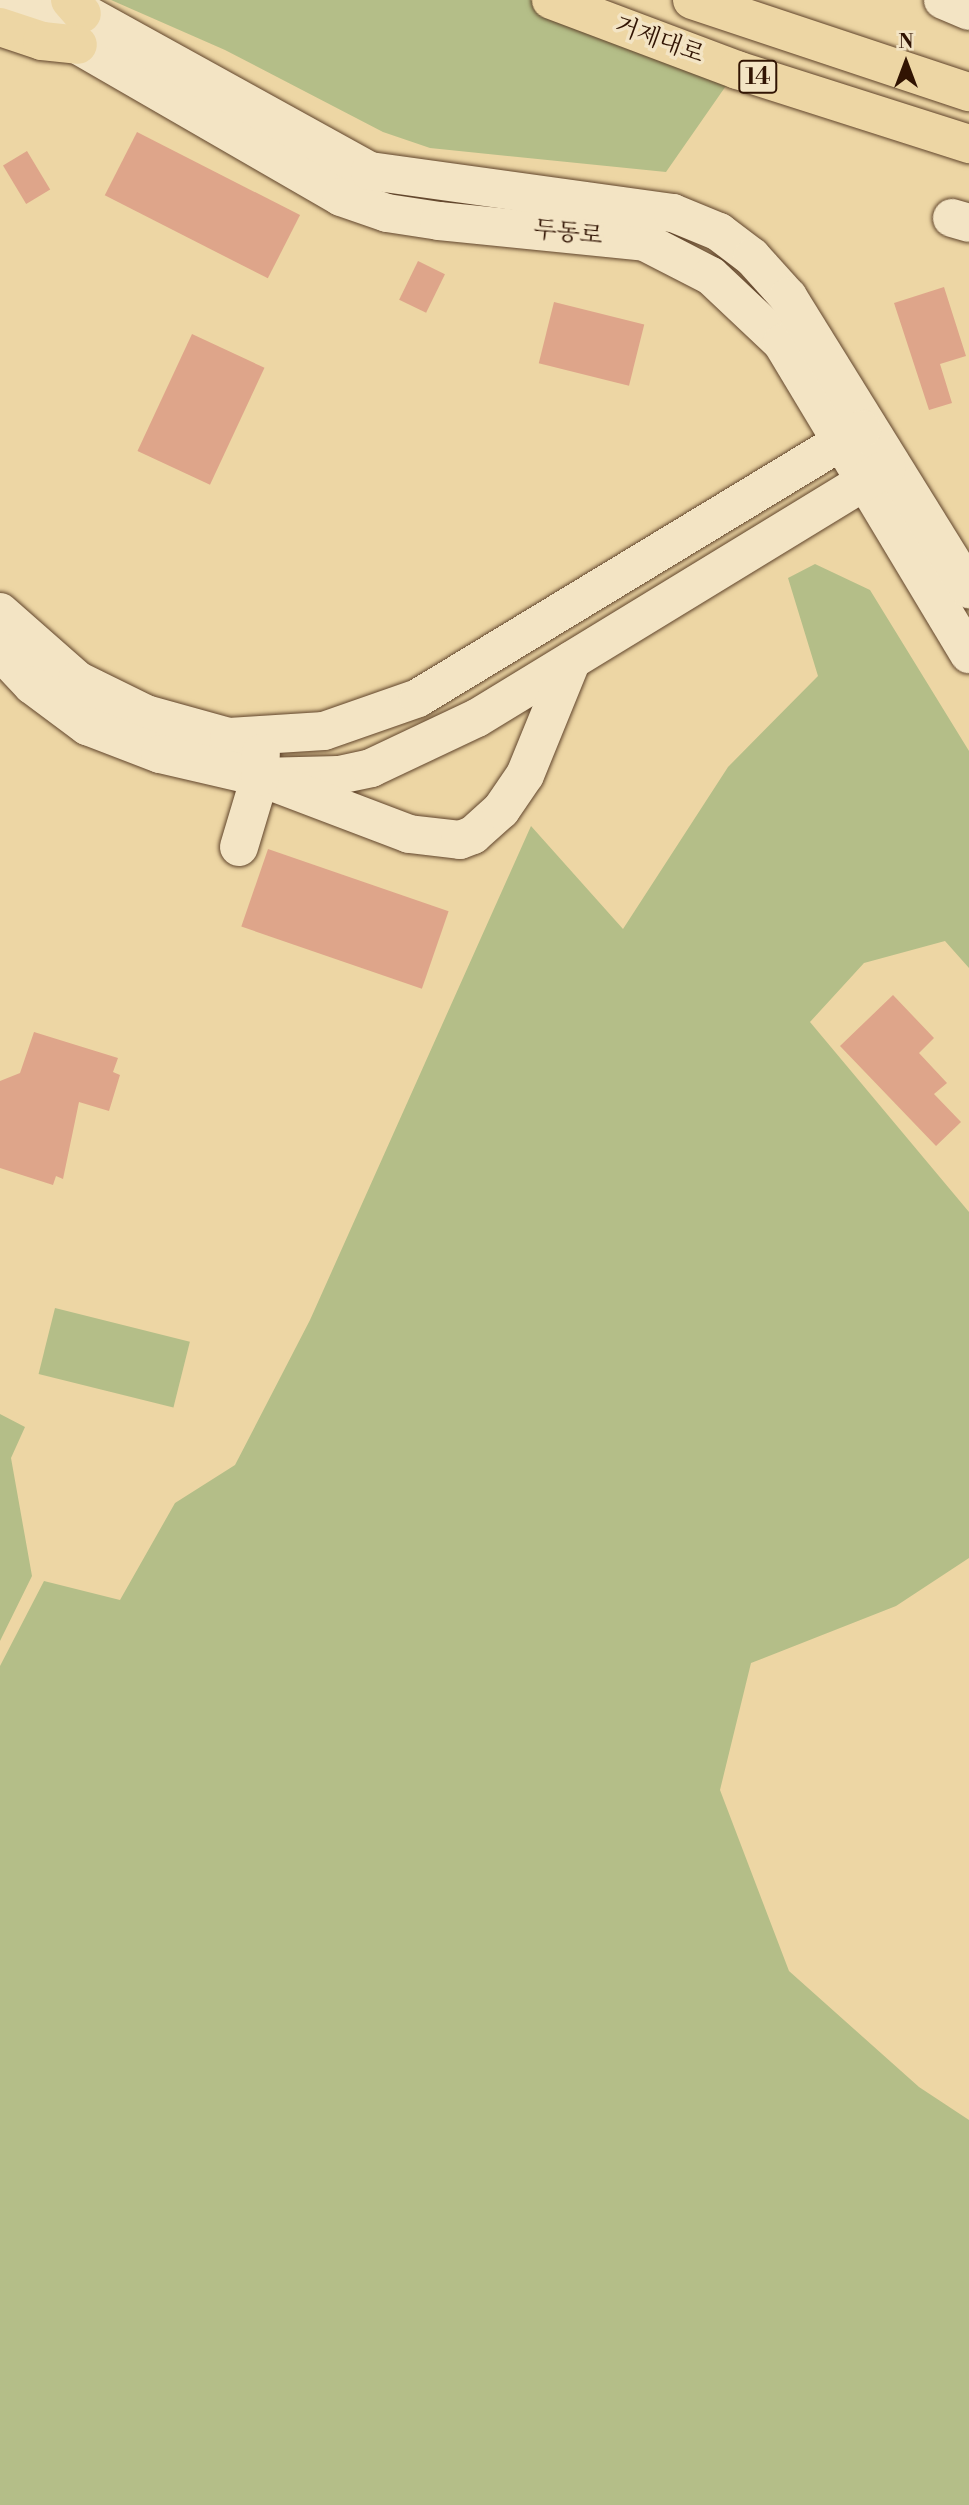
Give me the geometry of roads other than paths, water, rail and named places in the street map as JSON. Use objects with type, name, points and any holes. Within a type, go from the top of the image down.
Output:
[{"type":"highway","points":[[530,0],[644,35]]},
{"type":"highway","name":"거제대로","points":[[551,0],[644,35],[969,144]]},
{"type":"highway","name":"거제대로","points":[[692,0],[969,91]]},
{"type":"highway","points":[[771,0],[969,91]]},
{"type":"highway","points":[[0,27],[42,41],[73,15]]},
{"type":"street","name":"두동로","points":[[16,0],[73,15],[370,171],[673,213],[719,232],[752,257],[788,297],[969,654]]},
{"type":"street","points":[[943,0],[969,11]]},
{"type":"street","points":[[0,612],[77,680],[146,714],[190,730],[262,737],[336,728],[418,698],[855,433]]},
{"type":"street","name":"두동로","points":[[879,473],[969,589]]},
{"type":"street","points":[[0,651],[32,685],[87,726],[209,769],[260,777],[309,779],[371,768],[477,718],[879,473]]},
{"type":"street","points":[[260,777],[373,824],[446,839],[473,835],[501,810],[525,775],[572,660]]},
{"type":"street","points":[[239,847],[260,777],[262,737]]}]
